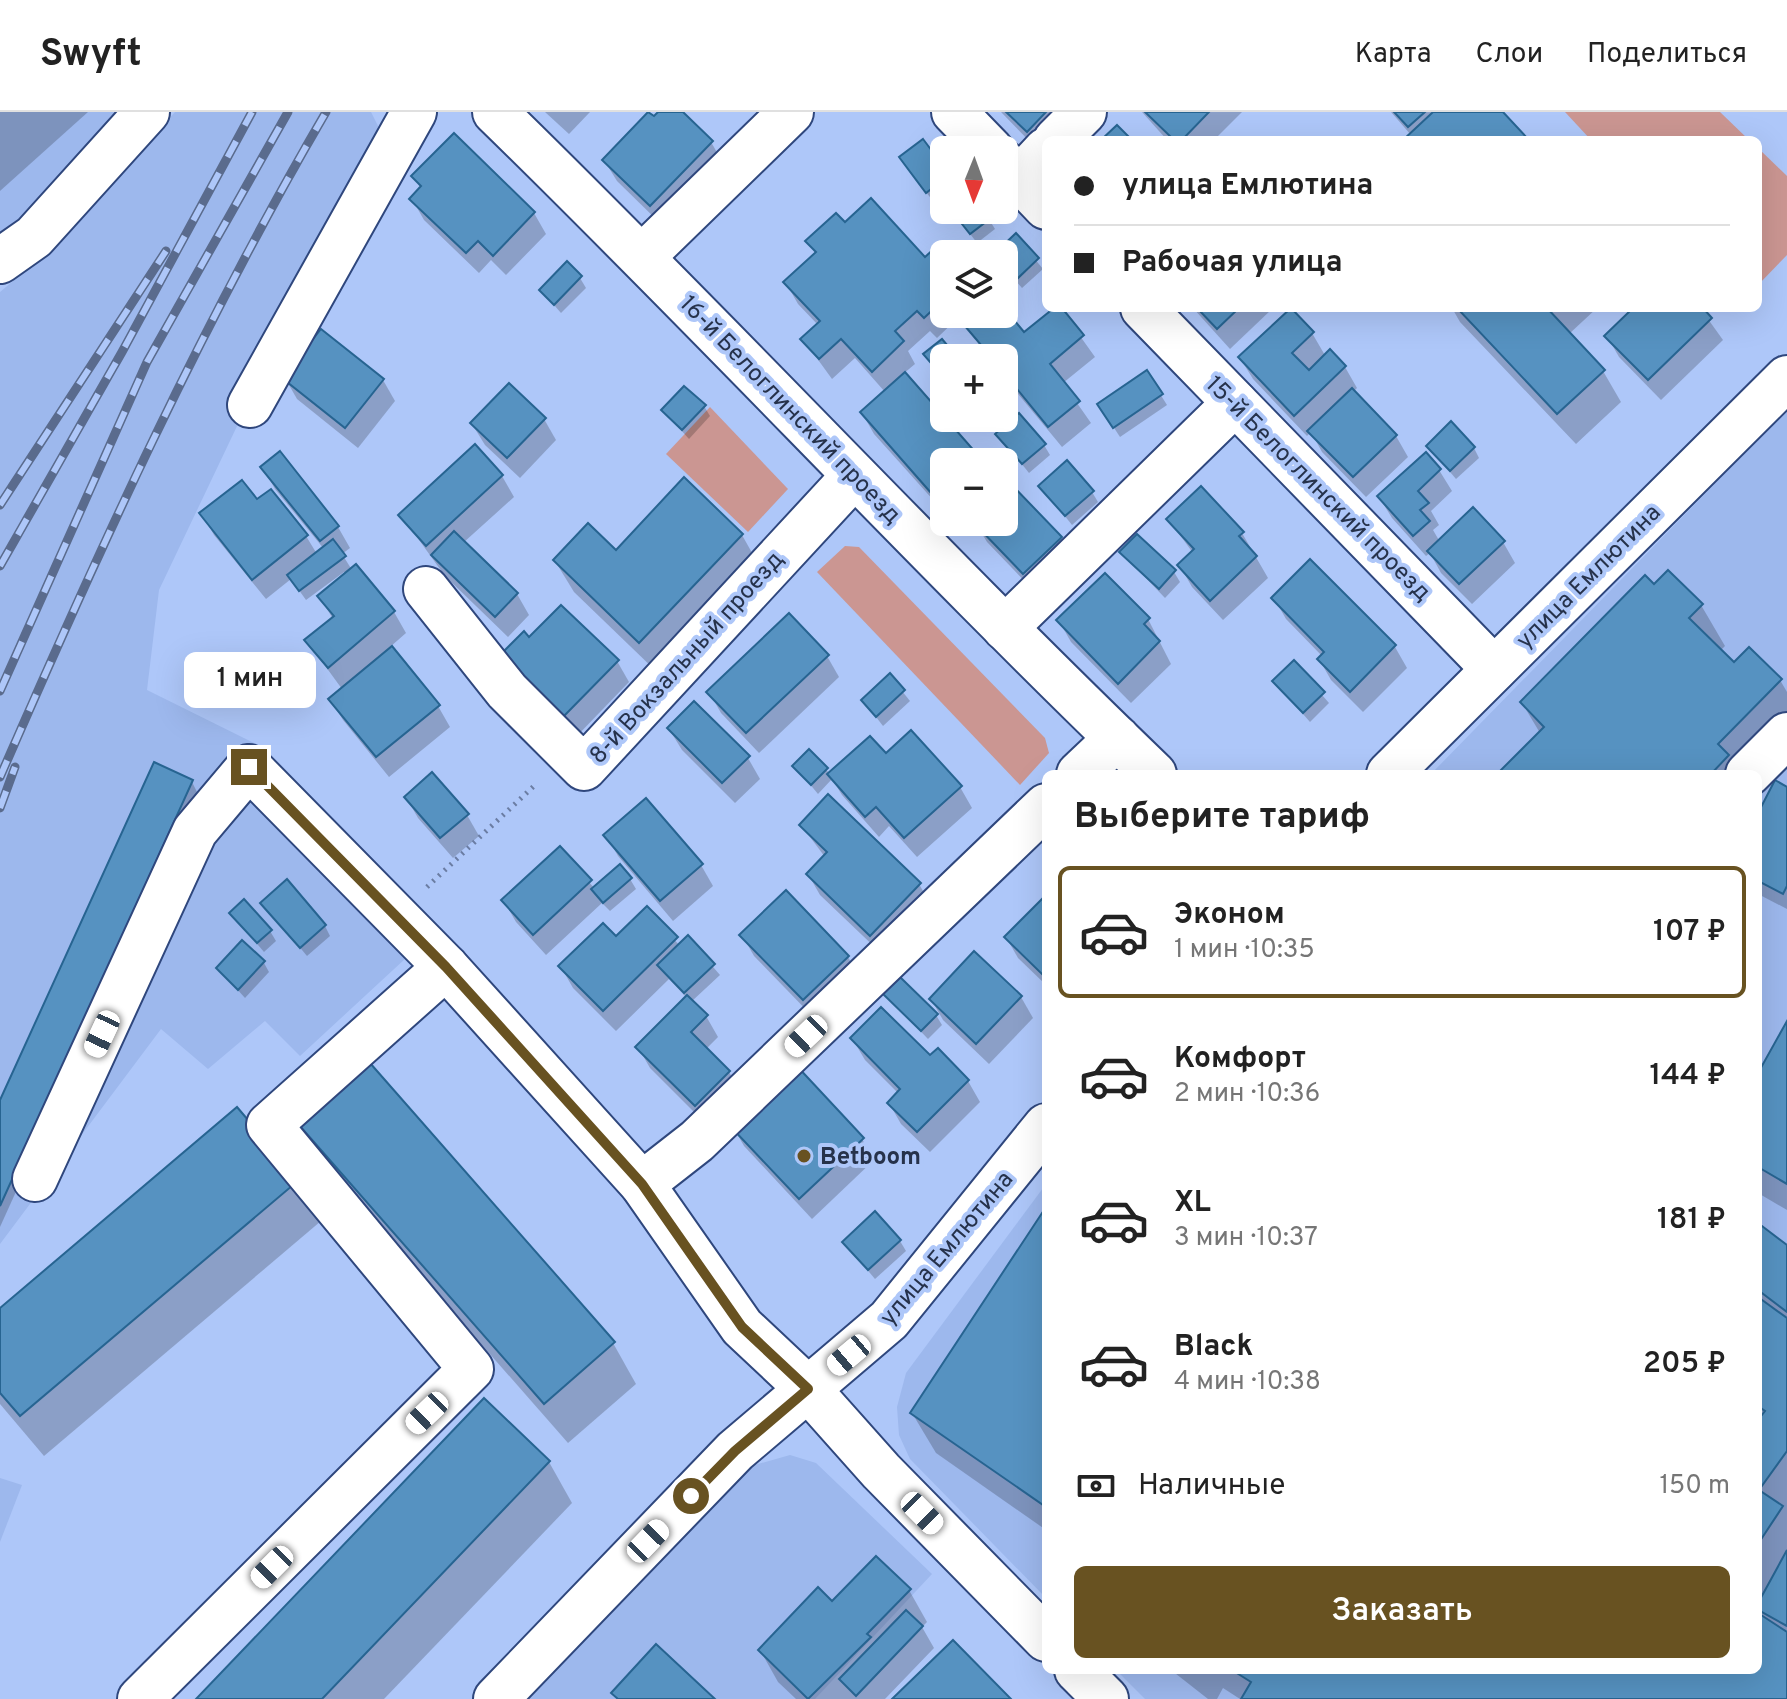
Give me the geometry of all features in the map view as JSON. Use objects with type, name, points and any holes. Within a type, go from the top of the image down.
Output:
[{"type":"street","points":[[0,261],[34,237],[147,112]]},
{"type":"street","points":[[250,405],[330,256],[380,177],[414,112]]},
{"type":"street","name":"16-й Белоглинский проезд","points":[[495,112],[643,256],[854,476],[1150,770]]},
{"type":"street","points":[[643,256],[791,112]]},
{"type":"street","points":[[954,112],[1021,170]]},
{"type":"street","points":[[1060,136],[1084,112]]},
{"type":"street","name":"15-й Белоглинский проезд","points":[[1147,312],[1494,669]]},
{"type":"street","name":"улица Емлютина","points":[[1393,770],[1787,378]]},
{"type":"street","points":[[1005,628],[1235,403]]},
{"type":"street","name":"8-й Вокзальный проезд","points":[[426,589],[507,691],[584,768],[854,476]]},
{"type":"street","points":[[1752,770],[1787,735]]},
{"type":"street","points":[[1083,770],[1117,738]]},
{"type":"street","points":[[35,1179],[195,831],[249,767],[446,967],[642,1184],[742,1327],[808,1389],[881,1471],[1042,1635]]},
{"type":"street","points":[[642,1184],[697,1141],[1042,810]]},
{"type":"street","points":[[140,1699],[471,1369],[269,1125],[446,967]]},
{"type":"street","name":"улица Емлютина","points":[[496,1699],[735,1451],[889,1320],[1042,1131]]},
{"type":"street","points":[[1081,1674],[1106,1699]]},
{"type":"path","points":[[395,918],[568,752]]},
{"type":"shaded area","points":[[0,112],[123,112],[23,218],[0,232]]},
{"type":"shaded area","points":[[175,112],[371,112],[379,128],[159,590],[147,690],[270,751],[246,789],[406,958],[300,1056],[265,1021],[208,1069],[161,1029],[0,1244],[0,292],[44,255]]},
{"type":"shaded area","points":[[1565,112],[1720,112],[1745,136],[1587,136]]},
{"type":"shaded area","points":[[1762,152],[1787,176],[1787,255],[1762,281]]},
{"type":"shaded area","points":[[710,407],[788,489],[748,532],[666,454]]},
{"type":"shaded area","points":[[1787,410],[1787,1699],[1145,1699],[1120,1674],[1762,1674],[1762,770],[1435,770]]},
{"type":"shaded area","points":[[845,546],[859,547],[1045,738],[1049,753],[1020,785],[817,572]]},
{"type":"shaded area","points":[[1042,1189],[1042,1594],[910,1459],[899,1435],[897,1407],[906,1373]]},
{"type":"shaded area","points":[[790,1455],[816,1463],[932,1574],[815,1699],[528,1699],[751,1466]]},
{"type":"shaded area","points":[[0,1478],[22,1485],[0,1542]]},
{"type":"building","points":[[648,112],[654,116],[658,112],[683,112],[713,141],[650,206],[602,160]]},
{"type":"building","points":[[1006,112],[1046,112],[1027,132]]},
{"type":"building","points":[[1145,112],[1209,112],[1186,136],[1170,136]]},
{"type":"building","points":[[1394,112],[1425,112],[1408,127]]},
{"type":"building","points":[[1433,112],[1503,112],[1525,136],[1407,136]]},
{"type":"building","points":[[1117,125],[1128,136],[1105,136]]},
{"type":"building","points":[[454,133],[535,212],[493,256],[478,241],[466,253],[409,199],[421,186],[411,176]]},
{"type":"building","points":[[923,139],[930,148],[930,190],[926,193],[899,157]]},
{"type":"building","points":[[871,198],[925,257],[930,252],[930,312],[924,318],[917,311],[895,331],[904,341],[872,372],[841,339],[819,359],[800,339],[820,321],[783,282],[816,252],[805,241],[836,213],[845,222]]},
{"type":"building","points":[[962,224],[983,224],[970,234]]},
{"type":"building","points":[[1016,233],[1039,258],[1018,278],[1018,240],[1009,240]]},
{"type":"building","points":[[567,261],[582,276],[554,305],[539,290]]},
{"type":"building","points":[[1049,312],[1065,312],[1084,335],[1050,364],[1080,401],[1048,427],[1018,390],[1018,344],[980,344],[967,328],[1018,328],[1018,325],[1024,332]]},
{"type":"building","points":[[1201,312],[1235,312],[1217,329]]},
{"type":"building","points":[[1287,312],[1295,312],[1314,332],[1292,353],[1309,370],[1330,349],[1346,366],[1294,416],[1238,357]]},
{"type":"building","points":[[1461,312],[1551,312],[1605,370],[1557,414]]},
{"type":"building","points":[[1629,312],[1707,312],[1712,318],[1648,380],[1604,336]]},
{"type":"building","points":[[321,329],[384,379],[345,428],[282,378]]},
{"type":"building","points":[[930,348],[930,362],[923,354]]},
{"type":"building","points":[[1147,370],[1163,394],[1113,428],[1097,404]]},
{"type":"building","points":[[905,372],[930,400],[930,432],[958,432],[972,448],[930,448],[930,492],[860,412]]},
{"type":"building","points":[[509,383],[546,418],[507,458],[470,423]]},
{"type":"building","points":[[684,386],[706,405],[682,430],[661,410]]},
{"type":"building","points":[[1352,388],[1397,435],[1353,477],[1307,431]]},
{"type":"building","points":[[1018,414],[1046,444],[1022,464],[1018,460],[1018,448],[1008,448],[995,434],[1018,432]]},
{"type":"building","points":[[1451,421],[1475,447],[1450,471],[1426,446]]},
{"type":"building","points":[[475,444],[503,475],[426,546],[398,515]]},
{"type":"building","points":[[280,451],[339,526],[320,541],[260,467]]},
{"type":"building","points":[[1426,452],[1441,469],[1418,491],[1429,503],[1420,510],[1430,521],[1413,536],[1377,496]]},
{"type":"building","points":[[1067,460],[1094,491],[1065,516],[1038,486]]},
{"type":"building","points":[[684,477],[743,534],[639,643],[553,560],[588,523],[616,550]]},
{"type":"building","points":[[242,480],[257,499],[271,489],[308,535],[252,580],[199,513]]},
{"type":"building","points":[[1201,486],[1244,532],[1239,536],[1257,556],[1210,601],[1177,565],[1194,549],[1166,519]]},
{"type":"building","points":[[1018,491],[1062,537],[1023,574],[986,536],[1018,536]]},
{"type":"building","points":[[1473,507],[1505,541],[1459,584],[1427,551]]},
{"type":"building","points":[[454,531],[518,593],[495,617],[431,555]]},
{"type":"building","points":[[1137,534],[1176,570],[1159,589],[1119,552]]},
{"type":"building","points":[[333,539],[346,556],[299,591],[287,575]]},
{"type":"building","points":[[1310,559],[1396,645],[1350,692],[1317,659],[1324,652],[1271,598]]},
{"type":"building","points":[[356,564],[395,611],[328,668],[304,640],[334,616],[317,596]]},
{"type":"building","points":[[1668,570],[1703,604],[1689,618],[1734,662],[1749,647],[1782,679],[1718,744],[1729,755],[1715,770],[1501,770],[1544,727],[1520,702],[1645,575],[1654,584]]},
{"type":"building","points":[[1105,573],[1150,618],[1144,624],[1160,641],[1118,684],[1056,620]]},
{"type":"building","points":[[561,605],[619,660],[562,718],[498,657],[524,631],[529,637]]},
{"type":"building","points":[[789,613],[829,655],[746,733],[706,692]]},
{"type":"building","points":[[392,646],[440,705],[376,757],[328,699]]},
{"type":"building","points":[[1294,660],[1325,692],[1303,713],[1272,681]]},
{"type":"building","points":[[890,673],[905,690],[876,717],[861,700]]},
{"type":"building","points":[[694,701],[750,756],[722,783],[667,728]]},
{"type":"building","points":[[911,730],[962,786],[904,838],[876,807],[865,817],[827,774],[870,736],[886,753]]},
{"type":"building","points":[[809,749],[828,768],[811,785],[792,766]]},
{"type":"building","points":[[154,762],[193,780],[0,1206],[0,1100]]},
{"type":"building","points":[[432,772],[469,814],[440,838],[404,797]]},
{"type":"building","points":[[1775,780],[1787,787],[1787,886],[1783,894],[1762,883],[1762,805]]},
{"type":"building","points":[[828,794],[921,883],[870,936],[806,874],[827,852],[799,825]]},
{"type":"building","points":[[646,798],[703,864],[660,901],[603,835]]},
{"type":"building","points":[[560,846],[592,880],[533,935],[501,900]]},
{"type":"building","points":[[620,864],[632,878],[603,903],[591,889]]},
{"type":"building","points":[[287,879],[326,925],[300,948],[260,903]]},
{"type":"building","points":[[786,890],[849,956],[803,1000],[739,935]]},
{"type":"building","points":[[244,899],[272,930],[257,943],[229,913]]},
{"type":"building","points":[[1042,899],[1042,974],[1004,937]]},
{"type":"building","points":[[647,906],[678,937],[603,1011],[558,966],[603,923],[616,936]]},
{"type":"building","points":[[688,935],[715,964],[684,993],[657,965]]},
{"type":"building","points":[[242,940],[265,961],[238,990],[216,968]]},
{"type":"building","points":[[974,951],[1022,996],[976,1044],[929,999]]},
{"type":"building","points":[[900,977],[938,1014],[921,1031],[883,994]]},
{"type":"building","points":[[687,995],[708,1015],[691,1032],[730,1071],[695,1106],[635,1047]]},
{"type":"building","points":[[881,1007],[930,1055],[938,1048],[969,1080],[917,1132],[887,1103],[900,1089],[850,1038]]},
{"type":"building","points":[[1787,1021],[1787,1184],[1762,1169],[1762,1066]]},
{"type":"building","points":[[370,1063],[615,1342],[544,1404],[299,1125]]},
{"type":"building","points":[[795,1064],[864,1138],[799,1199],[729,1125]]},
{"type":"building","points":[[237,1107],[299,1180],[20,1416],[0,1393],[0,1308]]},
{"type":"building","points":[[875,1211],[901,1240],[868,1270],[842,1242]]},
{"type":"building","points":[[1042,1213],[1042,1504],[910,1413]]},
{"type":"building","points":[[1762,1226],[1787,1245],[1787,1312],[1762,1293]]},
{"type":"building","points":[[1762,1300],[1787,1318],[1787,1451],[1762,1486],[1762,1415],[1765,1411],[1762,1409]]},
{"type":"building","points":[[484,1398],[550,1461],[322,1699],[196,1699]]},
{"type":"building","points":[[1762,1492],[1783,1506],[1762,1538]]},
{"type":"building","points":[[1787,1550],[1787,1626],[1762,1612],[1762,1596]]},
{"type":"building","points":[[876,1556],[911,1589],[867,1634],[871,1637],[808,1699],[758,1650],[818,1587],[832,1601]]},
{"type":"building","points":[[906,1610],[923,1626],[856,1696],[839,1679]]},
{"type":"building","points":[[1762,1616],[1787,1632],[1787,1699],[1241,1699],[1251,1682],[1238,1674],[1762,1674]]},
{"type":"building","points":[[953,1640],[1011,1699],[892,1699]]},
{"type":"building","points":[[656,1644],[715,1699],[618,1699],[611,1693]]},
{"type":"railway","points":[[0,566],[122,352],[252,112]]},
{"type":"railway","points":[[0,691],[147,362],[288,112]]},
{"type":"railway","points":[[0,777],[153,440],[236,274],[326,112]]},
{"type":"railway","points":[[0,505],[166,251]]},
{"type":"railway","points":[[0,808],[15,767]]},
{"type":"place","name":"Betboom","points":[[804,1156]]},
{"type":"route","points":[[249,767],[446,967],[642,1184],[742,1327],[808,1389],[735,1451],[691,1496]]}]
